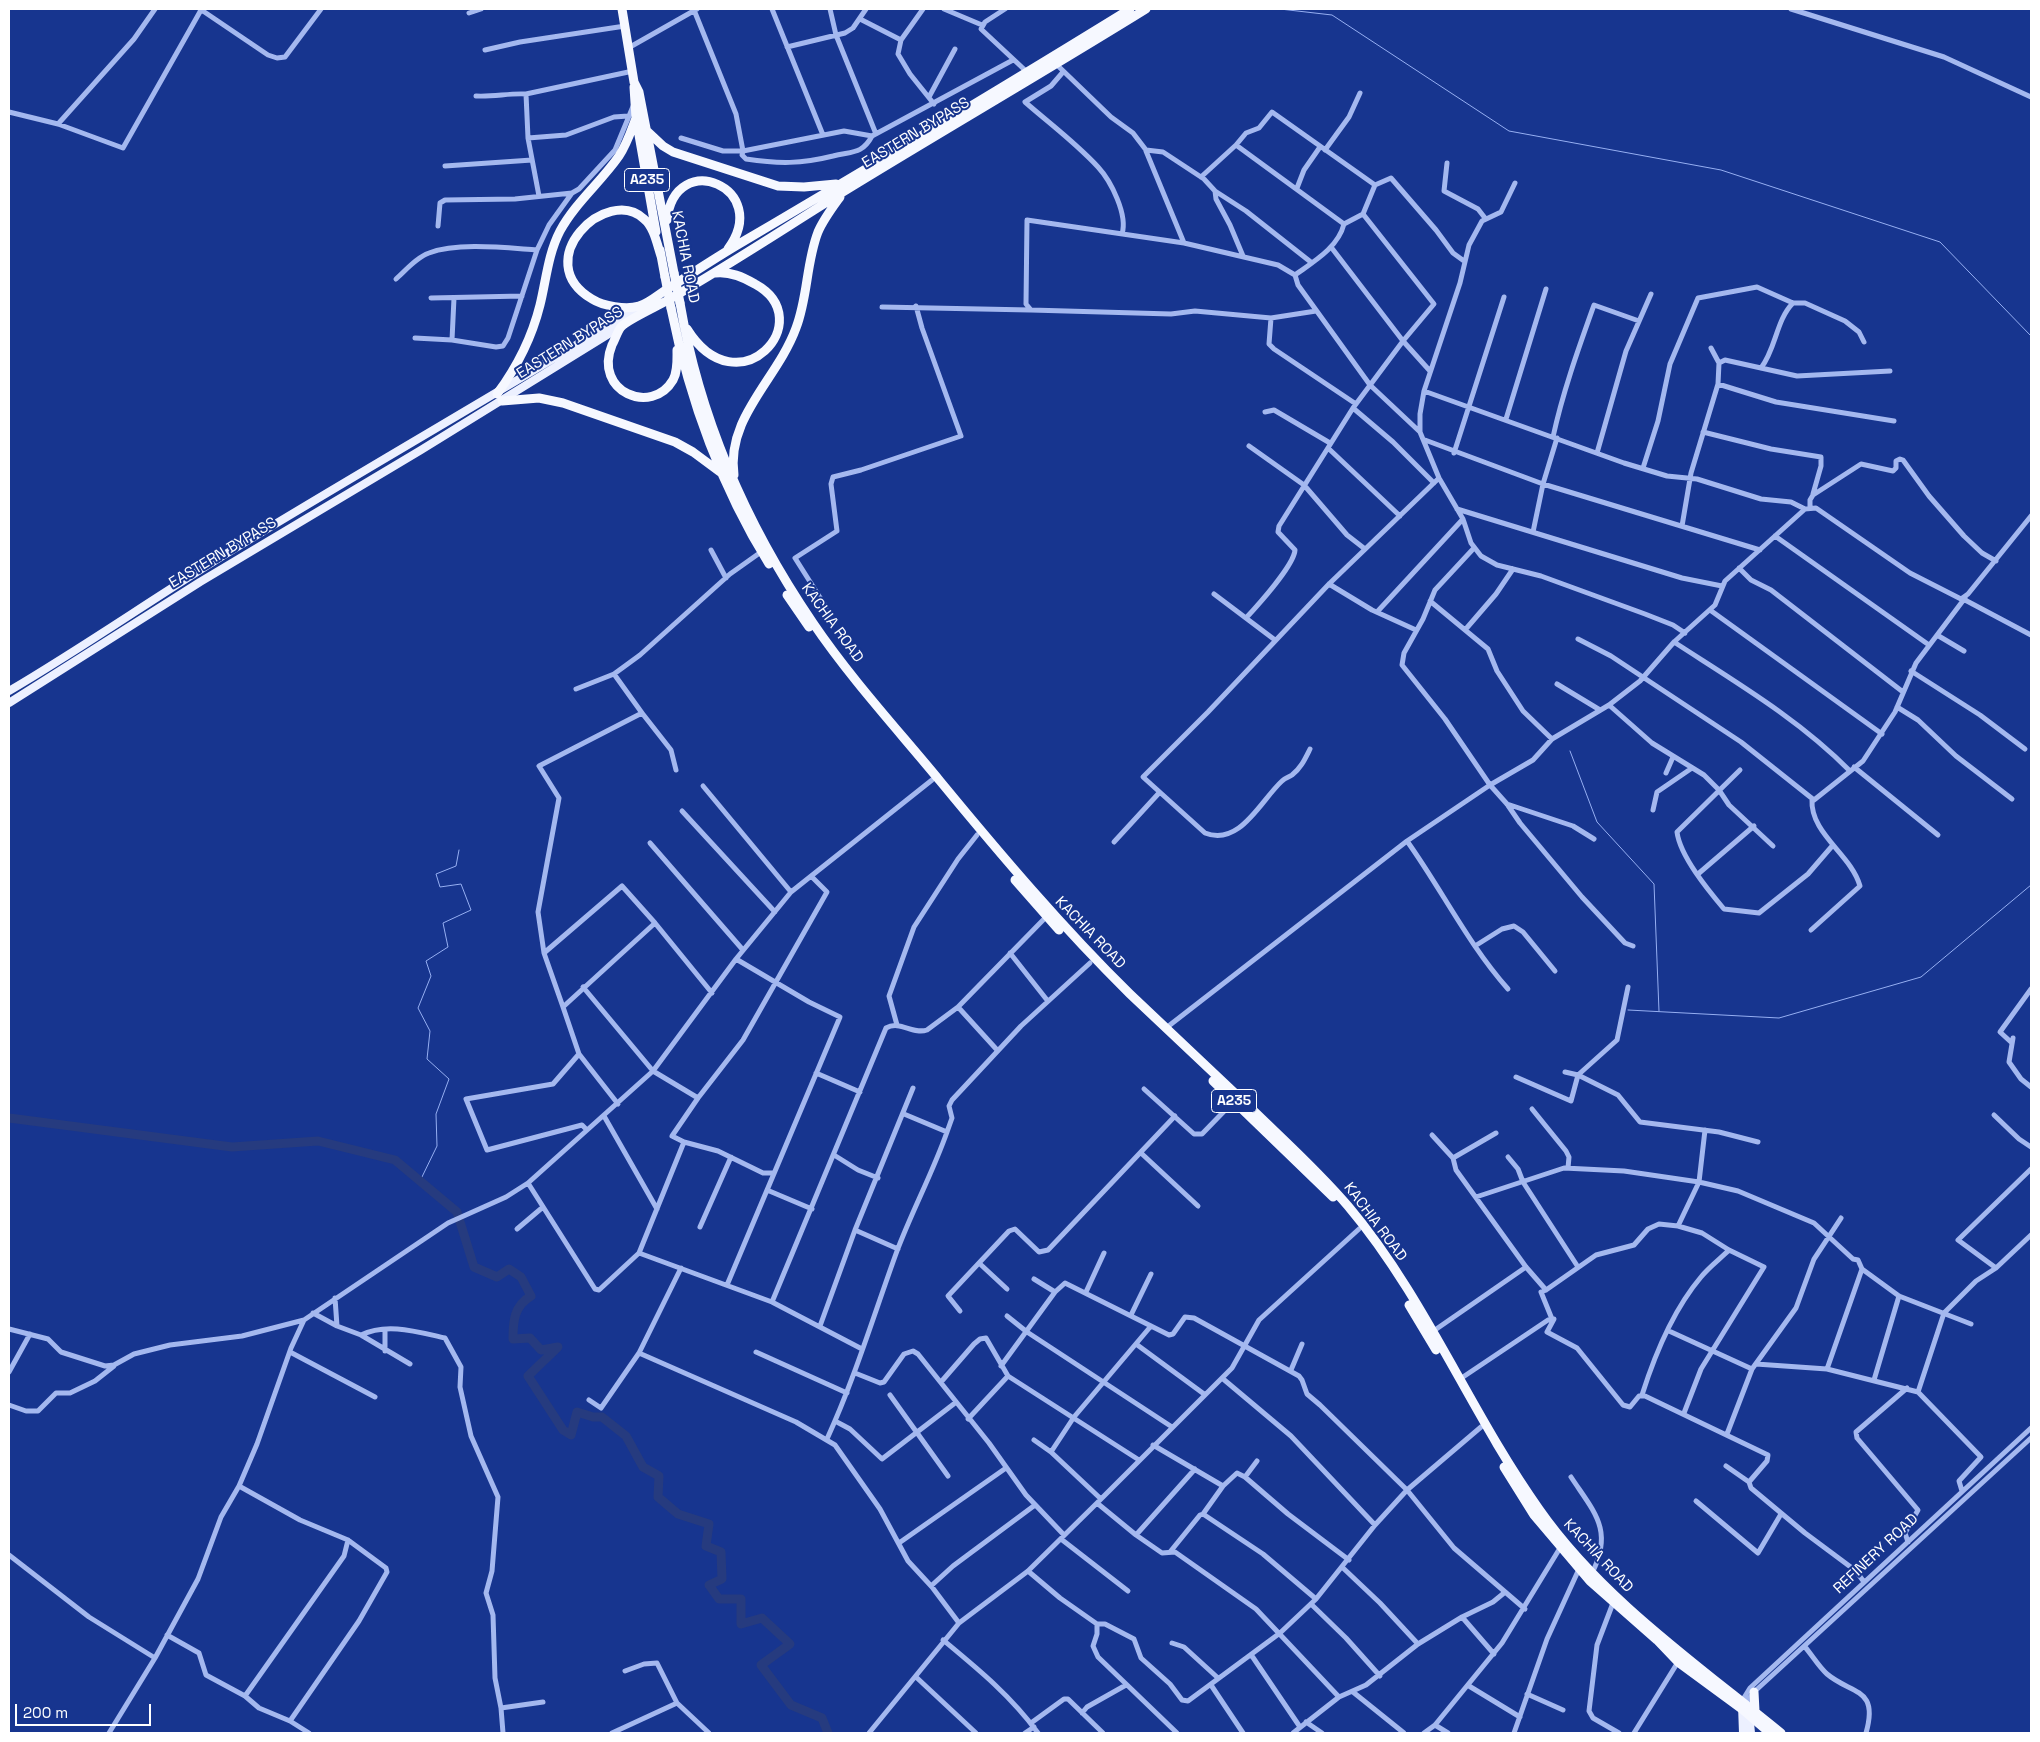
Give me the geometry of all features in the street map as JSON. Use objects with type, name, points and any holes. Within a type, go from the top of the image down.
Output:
[{"type":"highway","name":"KACHIA ROAD","points":[[622,9],[630,47],[634,82],[639,92],[684,324],[701,397],[713,433],[761,552],[821,644],[1059,922],[1166,1028],[1312,1166],[1341,1198],[1385,1254],[1432,1332],[1440,1352],[1460,1379],[1531,1498],[1564,1543],[1592,1573],[1636,1614],[1734,1694],[1747,1697]]},
{"type":"highway","name":"EASTERN BYPASS","points":[[621,327],[715,273],[842,188],[1130,9]]},
{"type":"highway","name":"EASTERN BYPASS","points":[[640,306],[726,252],[842,188],[1056,64],[1146,9]]},
{"type":"highway","name":"A235","points":[[634,82],[632,117],[678,340]]},
{"type":"highway","points":[[632,117],[618,157],[579,202],[560,231],[552,250],[539,307],[529,338],[500,398],[539,398],[564,403],[675,442],[693,452],[722,474]]},
{"type":"highway","points":[[646,129],[663,146],[673,152],[766,184],[790,188],[842,188],[818,230],[801,314],[788,348],[743,418],[736,435],[733,466],[736,492]]},
{"type":"highway","points":[[666,230],[668,208],[680,189],[696,181],[716,182],[733,194],[739,211],[738,230],[735,240],[726,252]]},
{"type":"highway","points":[[640,306],[604,304],[587,296],[579,288],[570,272],[571,243],[583,227],[596,218],[610,213],[628,212],[644,218],[650,226],[661,256]]},
{"type":"highway","points":[[684,324],[699,346],[714,356],[732,362],[750,360],[760,356],[772,344],[776,337],[779,320],[778,310],[767,293],[749,281],[732,274],[715,273]]},
{"type":"highway","points":[[621,327],[610,351],[609,373],[616,385],[631,396],[641,397],[656,394],[668,386],[676,372],[678,340]]},
{"type":"highway","name":"KACHIA ROAD","points":[[678,340],[699,414],[722,474],[736,492],[780,573],[815,626],[932,780],[1046,917],[1090,963],[1320,1184],[1359,1229],[1392,1276],[1440,1352],[1526,1503],[1560,1548],[1613,1603],[1657,1640],[1678,1662],[1747,1697],[1760,1726],[1770,1733]]},
{"type":"highway","points":[[1747,1697],[1753,1714]]},
{"type":"highway","name":"KACHIA ROAD","points":[[1760,1726],[1781,1733]]},
{"type":"main road","name":"EASTERN BYPASS","points":[[9,703],[200,582],[500,398],[640,306]]},
{"type":"main road","name":"EASTERN BYPASS","points":[[9,691],[72,654],[228,553],[621,327]]},
{"type":"main road","points":[[1743,1733],[1747,1697]]},
{"type":"main road","points":[[1751,1733],[1753,1714]]},
{"type":"street","points":[[58,124],[134,39],[155,9]]},
{"type":"street","points":[[9,112],[58,124],[119,147],[126,146],[162,76],[201,9],[268,55],[277,58],[285,57],[321,9]]},
{"type":"street","points":[[469,13],[482,9]]},
{"type":"street","points":[[772,9],[823,135]]},
{"type":"street","points":[[830,9],[836,35],[874,135]]},
{"type":"street","points":[[786,47],[836,35],[853,28],[866,9]]},
{"type":"street","points":[[923,9],[901,40],[898,54],[902,63],[934,104]]},
{"type":"street","points":[[944,9],[982,25]]},
{"type":"street","points":[[982,25],[1004,9]]},
{"type":"street","points":[[1791,9],[1944,57],[2031,97]]},
{"type":"street","points":[[630,47],[696,10],[736,114],[743,151],[742,155],[746,159],[790,164],[860,151],[874,135],[1013,60]]},
{"type":"street","points":[[860,19],[901,40]]},
{"type":"street","points":[[484,50],[626,25]]},
{"type":"street","points":[[982,25],[983,32],[1026,72]]},
{"type":"street","points":[[929,97],[955,49]]},
{"type":"street","points":[[1056,64],[1111,117],[1133,133],[1146,150],[1184,243]]},
{"type":"street","points":[[476,96],[496,98],[510,93],[526,94],[633,71]]},
{"type":"street","points":[[1063,72],[1051,86],[1025,102],[1098,167],[1118,205],[1125,225],[1122,234]]},
{"type":"street","points":[[1297,188],[1304,170],[1349,116],[1360,93]]},
{"type":"street","points":[[526,94],[528,138],[538,196]]},
{"type":"street","points":[[1201,177],[1231,147],[1236,145],[1246,133],[1259,128],[1272,112],[1375,185]]},
{"type":"street","points":[[416,338],[452,340],[496,347],[503,346],[508,338],[537,250],[549,226],[572,193],[615,150],[632,117],[609,118],[566,135],[550,138],[528,138]]},
{"type":"street","points":[[681,138],[723,151],[743,151],[844,131],[874,135]]},
{"type":"street","points":[[1236,145],[1344,224]]},
{"type":"street","points":[[1146,150],[1163,152],[1201,177],[1215,191],[1246,211],[1312,263]]},
{"type":"street","points":[[445,166],[532,160]]},
{"type":"street","points":[[1447,164],[1444,191],[1478,209],[1485,218]]},
{"type":"street","points":[[1344,224],[1363,214],[1375,185],[1391,178],[1436,230],[1453,253],[1464,261]]},
{"type":"street","points":[[1420,432],[1420,414],[1424,391],[1469,245],[1485,218],[1495,216],[1501,212],[1515,183]]},
{"type":"street","points":[[1215,191],[1216,199],[1230,224],[1243,256]]},
{"type":"street","points":[[438,226],[440,203],[445,200],[572,193]]},
{"type":"street","points":[[1246,618],[1276,584],[1295,557],[1295,550],[1278,532],[1279,526],[1354,406],[1402,341],[1434,304],[1363,214]]},
{"type":"street","points":[[1031,310],[1026,304],[1027,220],[1184,243],[1278,265],[1295,275],[1298,285],[1370,385],[1420,432],[1440,478],[1463,519],[1474,548],[1481,556],[1497,565],[1541,576],[1645,614],[1673,625],[1685,633]]},
{"type":"street","points":[[1295,275],[1331,247],[1342,234],[1344,224]]},
{"type":"street","points":[[396,279],[418,260],[433,252],[473,247],[537,250]]},
{"type":"street","points":[[1331,247],[1402,341],[1430,371]]},
{"type":"street","points":[[1643,468],[1658,420],[1670,364],[1698,298],[1757,287],[1793,303],[1806,304],[1845,321],[1859,332],[1864,342]]},
{"type":"street","points":[[1506,420],[1546,289]]},
{"type":"street","points":[[1598,453],[1626,351],[1651,294]]},
{"type":"street","points":[[431,298],[522,296]]},
{"type":"street","points":[[1454,452],[1504,297]]},
{"type":"street","points":[[452,340],[454,298]]},
{"type":"street","points":[[1761,368],[1767,361],[1781,324],[1793,303]]},
{"type":"street","points":[[1533,532],[1574,361],[1589,324],[1594,305],[1638,321]]},
{"type":"street","points":[[826,607],[796,558],[837,531],[831,484],[833,477],[860,470],[961,436],[922,328],[916,306]]},
{"type":"street","points":[[882,307],[916,306],[955,310],[1171,314],[1195,311],[1271,318],[1316,311]]},
{"type":"street","points":[[1271,318],[1269,344],[1354,406],[1394,442],[1434,483]]},
{"type":"street","points":[[1682,526],[1690,479],[1718,384],[1719,363],[1711,348]]},
{"type":"street","points":[[1719,363],[1725,360],[1797,376],[1890,370]]},
{"type":"street","points":[[1718,384],[1776,402],[1894,421]]},
{"type":"street","points":[[1424,391],[1666,476],[1690,479],[1761,499],[1791,502],[1807,508],[1816,508],[1910,573],[1958,598],[1965,598],[2031,635]]},
{"type":"street","points":[[1265,412],[1274,410],[1329,446],[1400,516]]},
{"type":"street","points":[[1166,1028],[1407,841],[1490,785],[1533,760],[1552,739],[1609,705],[1643,678],[1674,642],[1718,601],[1722,586],[1739,568],[1807,508],[1813,495],[1821,466],[1821,457],[1771,449],[1703,432]]},
{"type":"street","points":[[1425,440],[1543,484],[1760,550]]},
{"type":"street","points":[[1249,446],[1304,485],[1347,535],[1365,549]]},
{"type":"street","points":[[1813,495],[1856,466],[1866,464],[1893,471],[1896,468],[1896,460],[1903,460],[1929,496],[1974,547],[1996,560]]},
{"type":"street","points":[[1310,749],[1303,763],[1293,775],[1283,780],[1247,823],[1224,835],[1214,837],[1204,833],[1143,777],[1208,712],[1329,584],[1440,478]]},
{"type":"street","points":[[1457,509],[1682,578],[1722,586]]},
{"type":"street","points":[[1578,639],[1612,656],[1741,742],[1812,799],[1817,799],[1863,761],[1882,734],[1897,707],[1911,671],[1928,645],[2031,516]]},
{"type":"street","points":[[1377,612],[1463,519]]},
{"type":"street","points":[[1775,536],[1928,645]]},
{"type":"street","points":[[1474,548],[1435,590],[1404,653],[1402,665],[1445,719],[1490,785],[1507,804],[1520,823],[1582,897],[1625,943],[1633,946]]},
{"type":"street","points":[[711,550],[726,578]]},
{"type":"street","points":[[576,689],[614,674],[658,640],[726,578],[761,552]]},
{"type":"street","points":[[1739,568],[1750,580],[1771,590],[1903,692]]},
{"type":"street","points":[[1465,630],[1496,594],[1513,569]]},
{"type":"street","points":[[1329,584],[1377,612],[1416,630]]},
{"type":"street","points":[[1214,594],[1275,640]]},
{"type":"street","points":[[1430,601],[1488,649],[1497,671],[1523,711],[1552,739]]},
{"type":"street","points":[[1710,610],[1882,734]]},
{"type":"street","points":[[652,634],[658,640]]},
{"type":"street","points":[[1937,635],[1964,651]]},
{"type":"street","points":[[1674,642],[1762,699],[1938,835]]},
{"type":"street","points":[[1911,671],[1980,715],[2025,749]]},
{"type":"street","points":[[614,674],[671,750],[676,770]]},
{"type":"street","points":[[1557,684],[1600,710]]},
{"type":"street","points":[[1609,705],[1652,743],[1704,775],[1719,790],[1729,806],[1754,826],[1773,846]]},
{"type":"street","points":[[1897,707],[1918,720],[1956,756],[2012,798]]},
{"type":"street","points":[[618,1104],[579,1054],[544,953],[538,912],[559,798],[539,766],[642,713]]},
{"type":"street","points":[[1666,774],[1673,757]]},
{"type":"street","points":[[1653,810],[1657,792],[1692,768]]},
{"type":"street","points":[[1740,770],[1677,832],[1681,850],[1698,874],[1703,887],[1724,909],[1759,913],[1808,874],[1834,845]]},
{"type":"street","points":[[9,1405],[26,1411],[38,1411],[56,1393],[70,1393],[95,1381],[114,1365],[134,1354],[170,1346],[242,1336],[304,1320],[458,1218],[506,1197],[528,1183],[653,1071],[736,959],[791,892],[932,780]]},
{"type":"street","points":[[703,786],[791,892]]},
{"type":"street","points":[[1114,842],[1159,793]]},
{"type":"street","points":[[1811,930],[1860,886],[1850,865],[1814,818],[1812,799]]},
{"type":"street","points":[[1507,804],[1572,826],[1594,839]]},
{"type":"street","points":[[682,811],[775,912]]},
{"type":"street","points":[[1698,874],[1754,826]]},
{"type":"street","points":[[897,1025],[889,996],[914,928],[958,859],[977,835]]},
{"type":"street","points":[[1407,841],[1428,870],[1475,946],[1508,989]]},
{"type":"street","points":[[650,843],[743,950]]},
{"type":"street","points":[[774,1173],[763,1173],[732,1156],[684,1142],[672,1136],[698,1098],[743,1040],[827,892],[812,877]]},
{"type":"street","points":[[544,953],[622,886],[712,993]]},
{"type":"street","points":[[772,1302],[886,1028],[897,1025],[924,1031],[958,1007],[1046,917]]},
{"type":"street","points":[[563,1006],[655,923]]},
{"type":"street","points":[[1475,946],[1502,929],[1514,926],[1523,932],[1555,971]]},
{"type":"street","points":[[1010,953],[1047,1000]]},
{"type":"street","points":[[727,1285],[840,1017],[736,959]]},
{"type":"street","points":[[827,1439],[855,1373],[898,1249],[952,1118],[950,1103],[1047,1000],[1090,963]]},
{"type":"street","points":[[1516,1077],[1571,1102],[1578,1075],[1617,1040],[1628,987]]},
{"type":"street","points":[[583,988],[653,1071],[698,1098]]},
{"type":"street","points":[[2031,989],[2000,1032],[2013,1040],[2009,1062],[2017,1075],[2031,1087]]},
{"type":"street","points":[[958,1007],[998,1051]]},
{"type":"street","points":[[579,1054],[553,1084],[466,1099],[487,1150],[582,1125],[587,1130]]},
{"type":"street","points":[[1565,1072],[1578,1075],[1618,1095],[1640,1122],[1705,1130],[1745,1137],[1758,1142]]},
{"type":"street","points":[[816,1073],[860,1092]]},
{"type":"street","points":[[820,1326],[854,1230],[878,1178],[913,1088]]},
{"type":"street","points":[[1144,1089],[1194,1134],[1202,1134],[1234,1101]]},
{"type":"street","points":[[1532,1109],[1566,1151],[1569,1157],[1568,1168]]},
{"type":"street","points":[[904,1114],[946,1132]]},
{"type":"street","points":[[1994,1114],[2020,1140],[2031,1147]]},
{"type":"street","points":[[604,1116],[657,1209]]},
{"type":"street","points":[[960,1310],[948,1296],[1012,1229],[1039,1252],[1048,1250],[1175,1116]]},
{"type":"street","points":[[1678,1226],[1699,1182],[1705,1130]]},
{"type":"street","points":[[1453,1158],[1496,1133]]},
{"type":"street","points":[[1432,1136],[1453,1158],[1456,1170],[1526,1267],[1546,1290]]},
{"type":"street","points":[[528,1183],[595,1289],[599,1290],[639,1253],[684,1142]]},
{"type":"street","points":[[1141,1152],[1198,1206]]},
{"type":"street","points":[[834,1155],[858,1170],[878,1178]]},
{"type":"street","points":[[700,1227],[732,1156]]},
{"type":"street","points":[[1508,1157],[1518,1169],[1523,1182],[1578,1267]]},
{"type":"street","points":[[1476,1197],[1568,1168],[1624,1171],[1699,1182],[1738,1191],[1814,1223],[1818,1229],[1829,1235],[1853,1259],[1858,1260],[1862,1269],[1899,1296],[1971,1324]]},
{"type":"street","points":[[1996,1268],[1958,1240],[2031,1169]]},
{"type":"street","points":[[763,1173],[768,1188],[812,1209]]},
{"type":"street","points":[[517,1229],[543,1207]]},
{"type":"street","points":[[1727,1434],[1752,1369],[1796,1308],[1814,1259],[1841,1218]]},
{"type":"street","points":[[1684,1413],[1697,1377],[1764,1267],[1729,1250],[1707,1235],[1678,1226],[1659,1224],[1654,1226],[1631,1246],[1596,1255],[1541,1292],[1552,1319],[1554,1319],[1546,1332],[1577,1348],[1623,1405],[1634,1406],[1642,1395],[1654,1358],[1678,1311],[1701,1277],[1729,1250]]},
{"type":"street","points":[[868,1733],[959,1623],[1028,1571],[1222,1378],[1238,1360],[1259,1320],[1359,1229]]},
{"type":"street","points":[[854,1230],[898,1249]]},
{"type":"street","points":[[1918,1392],[1944,1314],[1976,1281],[1996,1268],[2031,1235]]},
{"type":"street","points":[[639,1253],[772,1302],[862,1349]]},
{"type":"street","points":[[1086,1292],[1104,1253]]},
{"type":"street","points":[[979,1263],[1007,1289]]},
{"type":"street","points":[[1432,1332],[1526,1267]]},
{"type":"street","points":[[588,1400],[601,1408],[639,1353],[681,1268]]},
{"type":"street","points":[[1827,1369],[1862,1269]]},
{"type":"street","points":[[1131,1315],[1151,1274]]},
{"type":"street","points":[[1034,1280],[1054,1292]]},
{"type":"street","points":[[1001,1366],[1054,1292],[1065,1283],[1169,1335],[1173,1334],[1188,1316],[1290,1370],[1302,1380],[1310,1398],[1320,1405],[1407,1490],[1446,1540],[1504,1593],[1525,1608]]},
{"type":"street","points":[[1874,1380],[1899,1296]]},
{"type":"street","points":[[335,1298],[336,1326]]},
{"type":"street","points":[[314,1312],[336,1326],[361,1335],[384,1351],[410,1364]]},
{"type":"street","points":[[1008,1316],[1027,1332],[1172,1427]]},
{"type":"street","points":[[1460,1379],[1552,1319]]},
{"type":"street","points":[[109,1733],[155,1658],[198,1579],[221,1517],[239,1486],[264,1426],[290,1352],[304,1320]]},
{"type":"street","points":[[1051,1452],[1074,1417],[1151,1326]]},
{"type":"street","points":[[361,1335],[370,1331],[402,1328],[445,1338],[460,1368],[460,1387],[471,1436],[498,1497],[492,1570],[486,1592],[493,1615],[495,1678],[501,1708],[503,1733]]},
{"type":"street","points":[[9,1329],[48,1339],[61,1352],[95,1364],[114,1365]]},
{"type":"street","points":[[384,1351],[385,1330]]},
{"type":"street","points":[[1669,1331],[1752,1369]]},
{"type":"street","points":[[9,1372],[30,1334]]},
{"type":"street","points":[[940,1382],[974,1344],[983,1338],[988,1340],[1008,1376],[1139,1460]]},
{"type":"street","points":[[1136,1344],[1204,1394]]},
{"type":"street","points":[[1290,1370],[1302,1344]]},
{"type":"street","points":[[855,1373],[880,1383],[884,1382],[904,1354],[913,1351],[924,1360],[955,1403],[989,1443],[1006,1468],[1062,1537],[1128,1591]]},
{"type":"street","points":[[290,1352],[375,1397]]},
{"type":"street","points":[[756,1352],[847,1393]]},
{"type":"street","points":[[639,1353],[796,1422],[827,1439],[841,1452],[862,1481],[908,1561],[931,1586],[959,1623]]},
{"type":"street","points":[[1756,1364],[1827,1369],[1918,1392],[1981,1457],[1960,1481],[1962,1491]]},
{"type":"street","points":[[968,1419],[1008,1376]]},
{"type":"street","points":[[1222,1378],[1290,1436],[1375,1525]]},
{"type":"street","points":[[1907,1388],[1856,1432],[1858,1438],[1918,1510],[1905,1533],[1908,1542]]},
{"type":"street","points":[[890,1395],[948,1476]]},
{"type":"street","points":[[1642,1395],[1684,1413],[1768,1455],[1767,1460],[1749,1482]]},
{"type":"street","points":[[835,1421],[850,1429],[882,1458],[955,1403]]},
{"type":"street","points":[[1028,1571],[1060,1598],[1096,1624],[1105,1624],[1134,1639],[1142,1658],[1170,1684],[1185,1702],[1252,1656],[1280,1633],[1313,1601],[1349,1560],[1375,1525],[1407,1490],[1481,1427]]},
{"type":"street","name":"REFINERY ROAD","points":[[1747,1697],[1864,1582],[2031,1428]]},
{"type":"street","name":"REFINERY ROAD","points":[[1747,1697],[1806,1646],[2031,1438]]},
{"type":"street","points":[[1034,1440],[1051,1452],[1099,1501],[1136,1535],[1162,1553],[1175,1552],[1241,1596],[1280,1633],[1339,1697]]},
{"type":"street","points":[[1153,1445],[1223,1486]]},
{"type":"street","points":[[1245,1476],[1257,1461]]},
{"type":"street","points":[[1726,1466],[1749,1482],[1751,1488],[1781,1514],[1856,1571],[1864,1582]]},
{"type":"street","points":[[898,1543],[1006,1468]]},
{"type":"street","points":[[1136,1535],[1195,1469]]},
{"type":"street","points":[[1170,1552],[1234,1474],[1245,1476],[1288,1514],[1349,1560]]},
{"type":"street","points":[[1571,1477],[1600,1520],[1603,1533],[1600,1556],[1592,1573]]},
{"type":"street","points":[[239,1486],[300,1520],[348,1540],[386,1568],[386,1578],[359,1622],[290,1721]]},
{"type":"street","points":[[1696,1501],[1758,1553],[1781,1514]]},
{"type":"street","points":[[931,1586],[953,1566],[1035,1505]]},
{"type":"street","points":[[1203,1514],[1263,1554],[1313,1601],[1380,1676]]},
{"type":"street","points":[[245,1696],[344,1556],[348,1540]]},
{"type":"street","points":[[1424,1733],[1436,1724],[1494,1654],[1525,1608],[1560,1548]]},
{"type":"street","points":[[9,1555],[89,1617],[155,1658]]},
{"type":"street","points":[[1890,1558],[1896,1563]]},
{"type":"street","points":[[1342,1567],[1380,1603],[1418,1644]]},
{"type":"street","points":[[1516,1732],[1547,1638],[1579,1569]]},
{"type":"street","points":[[1293,1733],[1339,1697],[1353,1692],[1380,1676],[1418,1644],[1462,1617],[1493,1602],[1504,1593]]},
{"type":"street","points":[[1613,1603],[1597,1645],[1589,1710],[1593,1718],[1619,1733]]},
{"type":"street","points":[[1462,1617],[1494,1654]]},
{"type":"street","points":[[1096,1624],[1098,1628],[1093,1646],[1094,1651],[1176,1733]]},
{"type":"street","points":[[167,1635],[199,1653],[206,1675],[245,1696],[259,1708],[290,1721],[309,1733]]},
{"type":"street","points":[[943,1640],[997,1685],[1038,1733]]},
{"type":"street","points":[[1172,1643],[1184,1647],[1218,1678]]},
{"type":"street","points":[[1806,1646],[1826,1673],[1854,1688],[1863,1696],[1868,1705],[1869,1721],[1866,1733]]},
{"type":"street","points":[[1252,1656],[1300,1727]]},
{"type":"street","points":[[1634,1733],[1678,1662]]},
{"type":"street","points":[[624,1671],[644,1664],[658,1663],[677,1703],[709,1733]]},
{"type":"street","points":[[916,1677],[976,1733]]},
{"type":"street","points":[[1211,1684],[1243,1733]]},
{"type":"street","points":[[1082,1713],[1087,1707],[1126,1685]]},
{"type":"street","points":[[1469,1686],[1520,1717]]},
{"type":"street","points":[[1353,1692],[1404,1733]]},
{"type":"street","points":[[1528,1694],[1563,1710]]},
{"type":"street","points":[[1025,1733],[1064,1699],[1068,1699],[1103,1733]]},
{"type":"street","points":[[501,1708],[543,1702]]},
{"type":"street","points":[[612,1733],[677,1703]]},
{"type":"street","points":[[1306,1722],[1322,1733]]},
{"type":"street","points":[[1436,1724],[1448,1733]]},
{"type":"waterway","points":[[1280,9],[1332,15],[1509,131],[1721,170],[1940,242],[2031,336]]},
{"type":"waterway","points":[[1570,751],[1597,822],[1654,884],[1659,1011]]},
{"type":"waterway","points":[[420,1181],[437,1146],[436,1114],[449,1079],[427,1059],[430,1031],[418,1008],[431,976],[426,961],[448,947],[443,923],[471,910],[461,884],[440,887],[436,874],[456,866],[459,850]]},
{"type":"waterway","points":[[1628,1010],[1779,1018],[1921,977],[2031,885]]},
{"type":"waterway","points":[[9,1118],[232,1147],[318,1141],[395,1160],[457,1212],[474,1267],[497,1277],[509,1269],[521,1277],[531,1296],[518,1309],[513,1326],[513,1339],[530,1338],[541,1350],[558,1347],[528,1376],[563,1430],[571,1435],[577,1412],[593,1417],[602,1417],[626,1436],[643,1467],[659,1476],[658,1497],[678,1514],[709,1524],[706,1546],[721,1552],[722,1579],[709,1585],[719,1599],[741,1599],[741,1624],[762,1618],[790,1644],[761,1665],[791,1705],[822,1718],[828,1733]]}]
